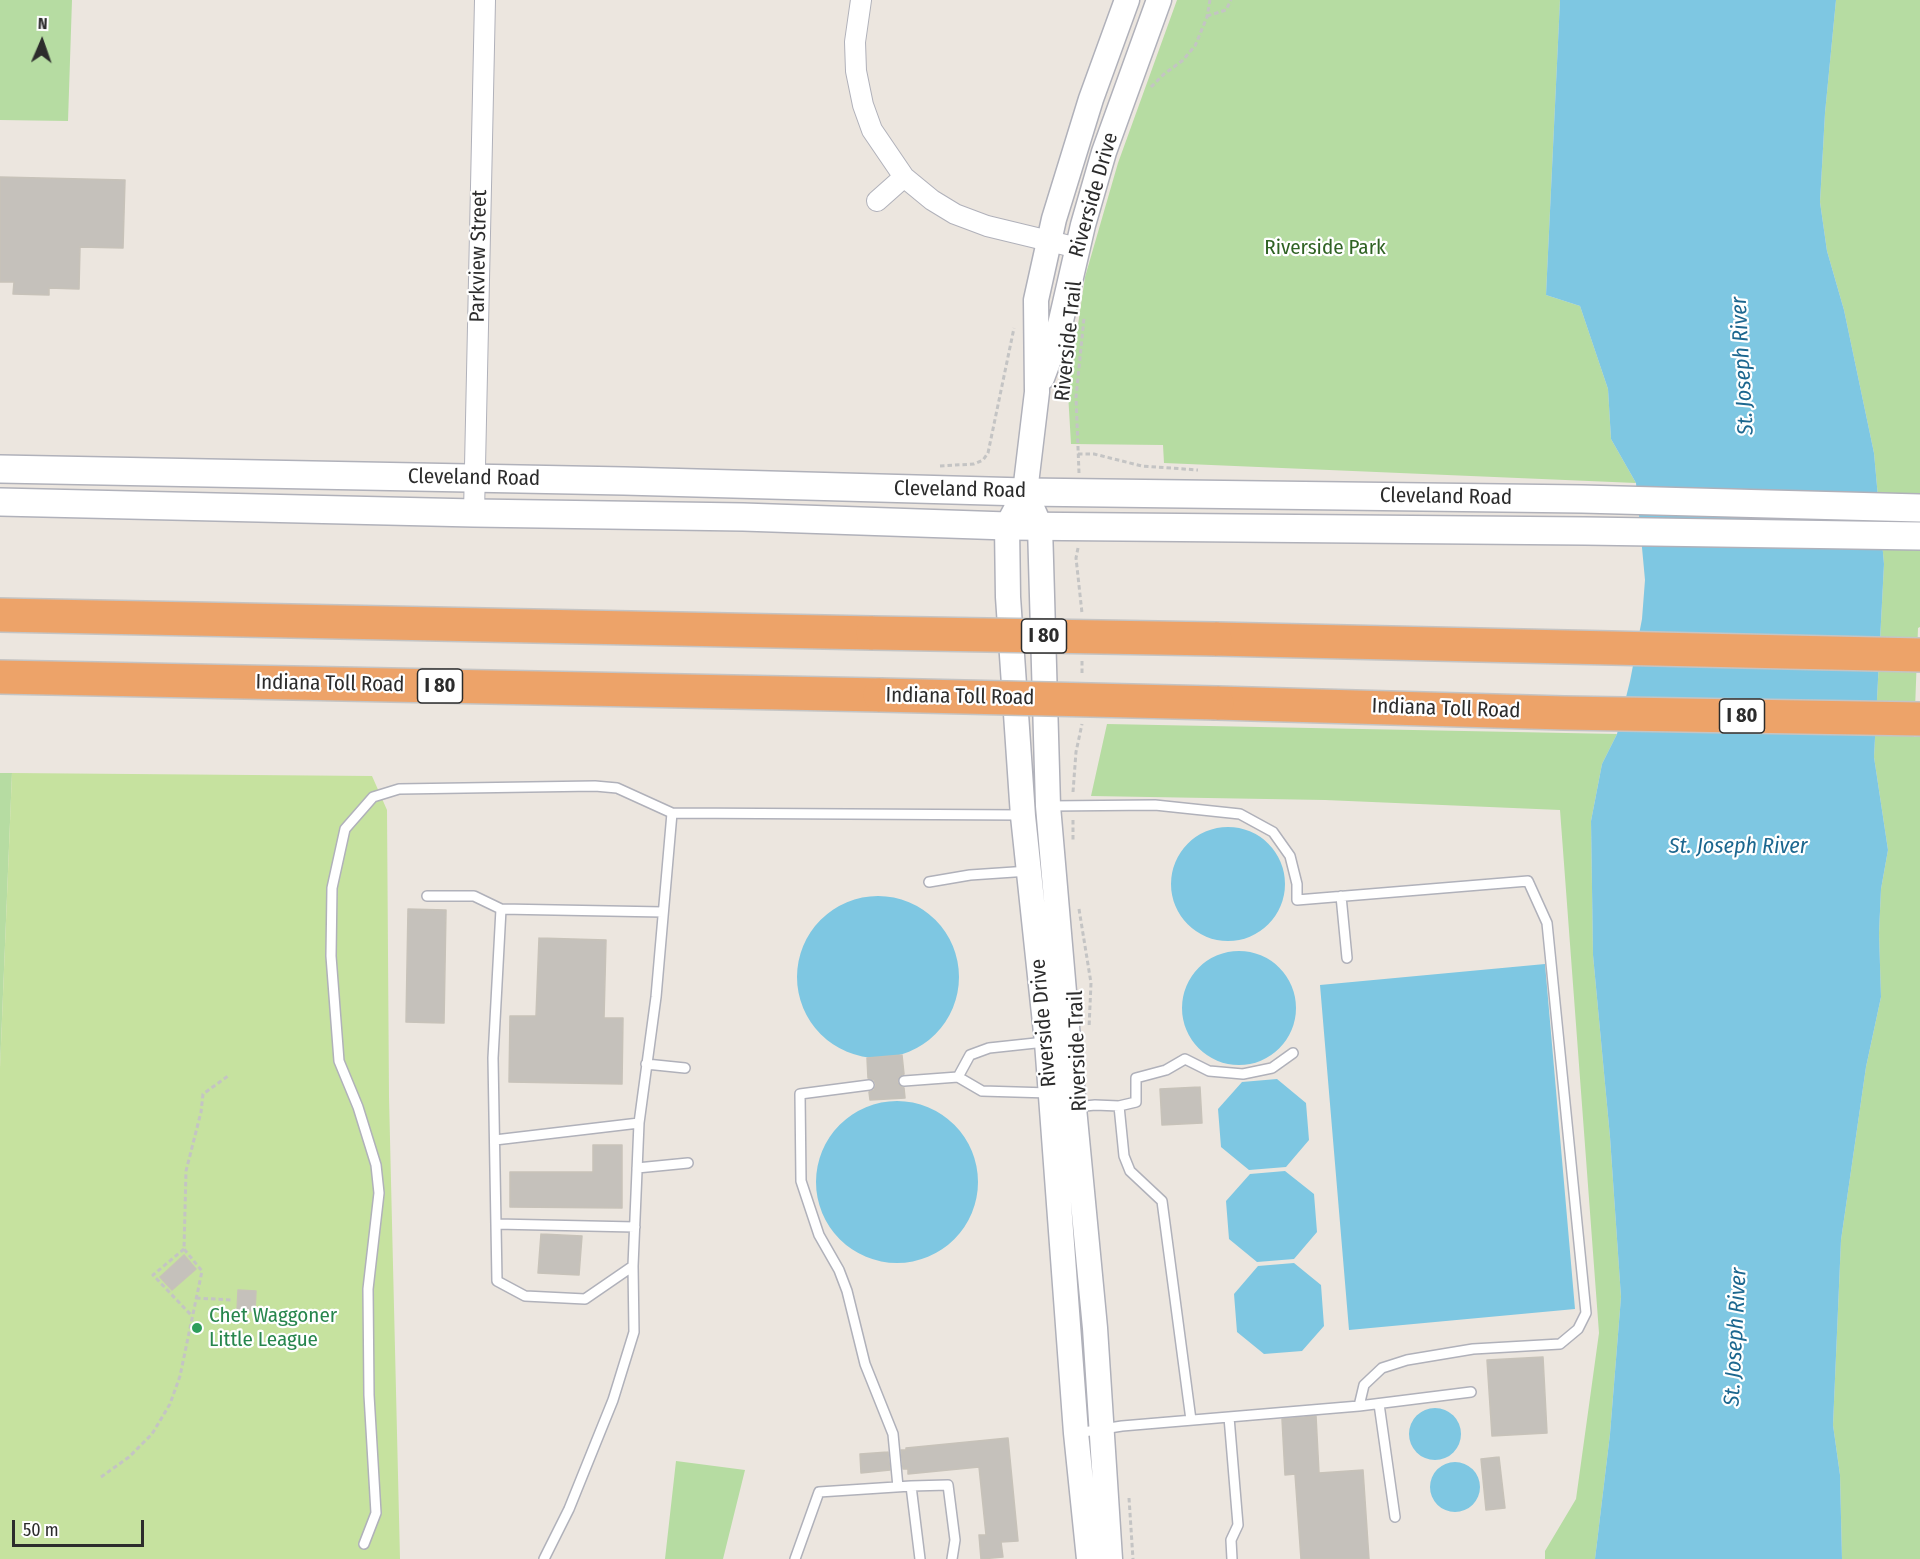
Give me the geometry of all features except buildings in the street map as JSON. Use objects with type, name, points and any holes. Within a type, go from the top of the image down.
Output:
[{"type":"highway","name":"I 80","points":[[0,615],[1920,655]]},
{"type":"highway","name":"Indiana Toll Road","points":[[0,677],[1920,718]]},
{"type":"main road","name":"Cleveland Road","points":[[0,468],[1025,492],[1582,499],[1920,508]]},
{"type":"main road","name":"Cleveland Road","points":[[0,502],[743,517],[1007,526],[1920,536]]},
{"type":"street","name":"Parkview Street","points":[[474,513],[485,0]]},
{"type":"street","points":[[861,0],[855,42],[856,71],[863,105],[872,130],[904,177],[932,200],[955,214],[987,226],[1078,248]]},
{"type":"street","name":"Riverside Drive","points":[[1089,1559],[1076,1433],[1062,1100],[1068,1038],[1035,811],[1008,597],[1007,526],[1025,492],[1037,392],[1036,300],[1054,219],[1091,99],[1127,0]]},
{"type":"street","name":"Riverside Drive","points":[[1037,392],[1057,338],[1104,152],[1159,0]]},
{"type":"street","points":[[877,201],[904,177]]},
{"type":"street","name":"Riverside Drive","points":[[1025,492],[1040,526],[1035,811],[1029,871],[1068,1038]]},
{"type":"street","name":"Riverside Drive","points":[[1062,1100],[1095,1328],[1110,1559]]},
{"type":"lane","points":[[364,1544],[376,1513],[369,1395],[368,1289],[379,1193],[376,1165],[358,1107],[339,1061],[331,956],[332,888],[345,829],[373,797],[399,789],[595,786],[617,788],[672,813],[1035,811],[1072,805],[1155,805],[1240,814],[1273,832],[1290,856],[1297,884],[1297,900],[1528,881],[1547,923],[1586,1313],[1578,1329],[1560,1344],[1473,1349],[1407,1360],[1382,1368],[1364,1385],[1359,1406]]},
{"type":"lane","points":[[544,1559],[587,1466],[613,1400],[634,1332],[633,1266],[639,1123],[656,997],[672,813]]},
{"type":"lane","points":[[929,882],[970,875],[1029,871]]},
{"type":"lane","points":[[427,896],[474,896],[501,909],[663,912]]},
{"type":"lane","points":[[1341,896],[1347,958]]},
{"type":"lane","points":[[501,909],[494,1058],[497,1281],[525,1296],[585,1299],[633,1266]]},
{"type":"lane","points":[[958,1077],[970,1055],[989,1048],[1068,1038]]},
{"type":"lane","points":[[904,1081],[958,1077],[982,1090],[1119,1106],[1136,1102],[1136,1078],[1166,1070],[1185,1059],[1209,1071],[1243,1074],[1272,1068],[1293,1053]]},
{"type":"lane","points":[[646,1064],[685,1068]]},
{"type":"lane","points":[[869,1085],[800,1094],[801,1181],[819,1235],[839,1270],[847,1291],[865,1364],[893,1434],[898,1487]]},
{"type":"lane","points":[[1119,1106],[1124,1156],[1130,1171],[1162,1202],[1191,1420]]},
{"type":"lane","points":[[495,1140],[639,1123]]},
{"type":"lane","points":[[637,1168],[688,1163]]},
{"type":"lane","points":[[496,1224],[635,1227]]},
{"type":"lane","points":[[1076,1433],[1122,1426],[1379,1404],[1471,1392]]},
{"type":"lane","points":[[1379,1404],[1395,1517]]},
{"type":"lane","points":[[1229,1417],[1238,1525],[1231,1540],[1232,1559]]},
{"type":"lane","points":[[795,1559],[819,1492],[948,1485],[955,1540],[952,1559]]},
{"type":"lane","points":[[911,1486],[920,1559]]},
{"type":"path","points":[[1147,96],[1152,86],[1182,61],[1195,46],[1207,17],[1210,0]]},
{"type":"path","points":[[1207,17],[1226,10],[1231,0]]},
{"type":"path","name":"Riverside Trail","points":[[1078,465],[1076,397],[1085,310]]},
{"type":"path","points":[[932,465],[974,464],[988,453],[1016,320]]},
{"type":"path","points":[[1079,543],[1076,558],[1082,600],[1082,622]]},
{"type":"path","points":[[1082,655],[1082,677]]},
{"type":"path","points":[[1074,847],[1072,805],[1076,752],[1082,721]]},
{"type":"path","name":"Riverside Trail","points":[[1068,1038],[1091,983],[1078,902]]},
{"type":"path","points":[[101,1477],[129,1457],[152,1434],[170,1404],[180,1376],[202,1271],[184,1249],[186,1172],[201,1112],[203,1094],[228,1076]]},
{"type":"path","points":[[184,1249],[153,1275],[192,1316]]},
{"type":"path","points":[[196,1298],[231,1300]]},
{"type":"path","points":[[1128,1495],[1133,1559]]},
{"type":"green space","points":[[0,0],[72,0],[68,121],[0,120]]},
{"type":"green space","name":"Riverside Park","points":[[1177,0],[1560,0],[1546,295],[1580,306],[1608,389],[1611,439],[1636,483],[1164,463],[1163,445],[1071,444],[1068,393],[1085,277],[1118,163]]},
{"type":"green space","points":[[1836,0],[1920,0],[1920,627],[1918,628],[1914,737],[1920,737],[1920,1559],[1842,1559],[1840,1475],[1833,1425],[1841,1240],[1866,1067],[1881,997],[1879,933],[1881,889],[1888,850],[1874,757],[1884,564],[1874,453],[1844,310],[1827,251],[1820,202],[1825,113]]},
{"type":"green space","points":[[1107,724],[1617,734],[1602,764],[1591,821],[1593,955],[1610,1137],[1621,1297],[1610,1434],[1595,1559],[1545,1559],[1545,1551],[1576,1499],[1599,1333],[1560,810],[1325,800],[1091,796]]},
{"type":"green space","points":[[0,773],[12,773],[0,1068]]},
{"type":"green space","name":"Chet Waggoner Little League","points":[[12,773],[372,776],[387,810],[389,1097],[400,1559],[0,1559],[0,1068]]},
{"type":"green space","points":[[676,1461],[745,1470],[723,1559],[665,1559]]},
{"type":"water","name":"St. Joseph River","points":[[1560,0],[1836,0],[1825,113],[1820,202],[1827,251],[1844,310],[1874,453],[1884,564],[1874,757],[1888,850],[1881,889],[1879,933],[1881,997],[1866,1067],[1841,1240],[1833,1425],[1840,1475],[1842,1559],[1595,1559],[1610,1434],[1621,1297],[1610,1137],[1593,955],[1591,821],[1602,764],[1617,734],[1630,681],[1642,619],[1645,580],[1636,483],[1611,439],[1608,389],[1580,306],[1546,295]]},
{"type":"water","points":[[1228,827],[1250,832],[1268,844],[1280,862],[1285,884],[1280,906],[1268,924],[1250,936],[1228,941],[1206,936],[1188,924],[1176,906],[1171,884],[1176,862],[1188,844],[1206,832]]},
{"type":"water","points":[[878,896],[894,897],[909,902],[923,909],[935,920],[946,932],[953,946],[958,961],[958,993],[953,1008],[946,1022],[935,1034],[923,1045],[909,1052],[894,1057],[878,1058],[862,1057],[847,1052],[833,1045],[821,1034],[810,1022],[803,1008],[798,993],[797,977],[798,961],[803,946],[810,932],[821,920],[833,909],[847,902],[862,897]]},
{"type":"water","points":[[1239,951],[1261,956],[1279,968],[1291,986],[1296,1008],[1291,1030],[1279,1048],[1261,1060],[1239,1065],[1217,1060],[1199,1048],[1187,1030],[1182,1008],[1187,986],[1199,968],[1217,956]]},
{"type":"water","points":[[1545,964],[1575,1309],[1349,1330],[1320,985]]},
{"type":"water","points":[[1277,1079],[1306,1103],[1309,1140],[1286,1167],[1249,1170],[1221,1147],[1218,1109],[1242,1082]]},
{"type":"water","points":[[897,1101],[913,1102],[928,1107],[955,1124],[972,1151],[977,1166],[977,1198],[972,1213],[955,1240],[928,1257],[913,1262],[897,1263],[881,1262],[866,1257],[839,1240],[822,1213],[817,1198],[816,1182],[817,1166],[822,1151],[839,1124],[866,1107],[881,1102]]},
{"type":"water","points":[[1285,1171],[1314,1194],[1317,1232],[1294,1259],[1257,1262],[1229,1239],[1226,1201],[1250,1174]]},
{"type":"water","points":[[1294,1263],[1321,1285],[1324,1326],[1302,1351],[1264,1354],[1237,1332],[1234,1294],[1258,1266]]},
{"type":"water","points":[[1435,1408],[1445,1410],[1453,1416],[1459,1424],[1461,1434],[1459,1444],[1453,1452],[1445,1458],[1435,1460],[1425,1458],[1417,1452],[1411,1444],[1409,1434],[1411,1424],[1417,1416],[1425,1410]]},
{"type":"water","points":[[1455,1462],[1473,1469],[1480,1487],[1473,1505],[1455,1512],[1437,1505],[1430,1487],[1437,1469]]},
{"type":"place","name":"Chet Waggoner Little League","points":[[197,1328]]}]
